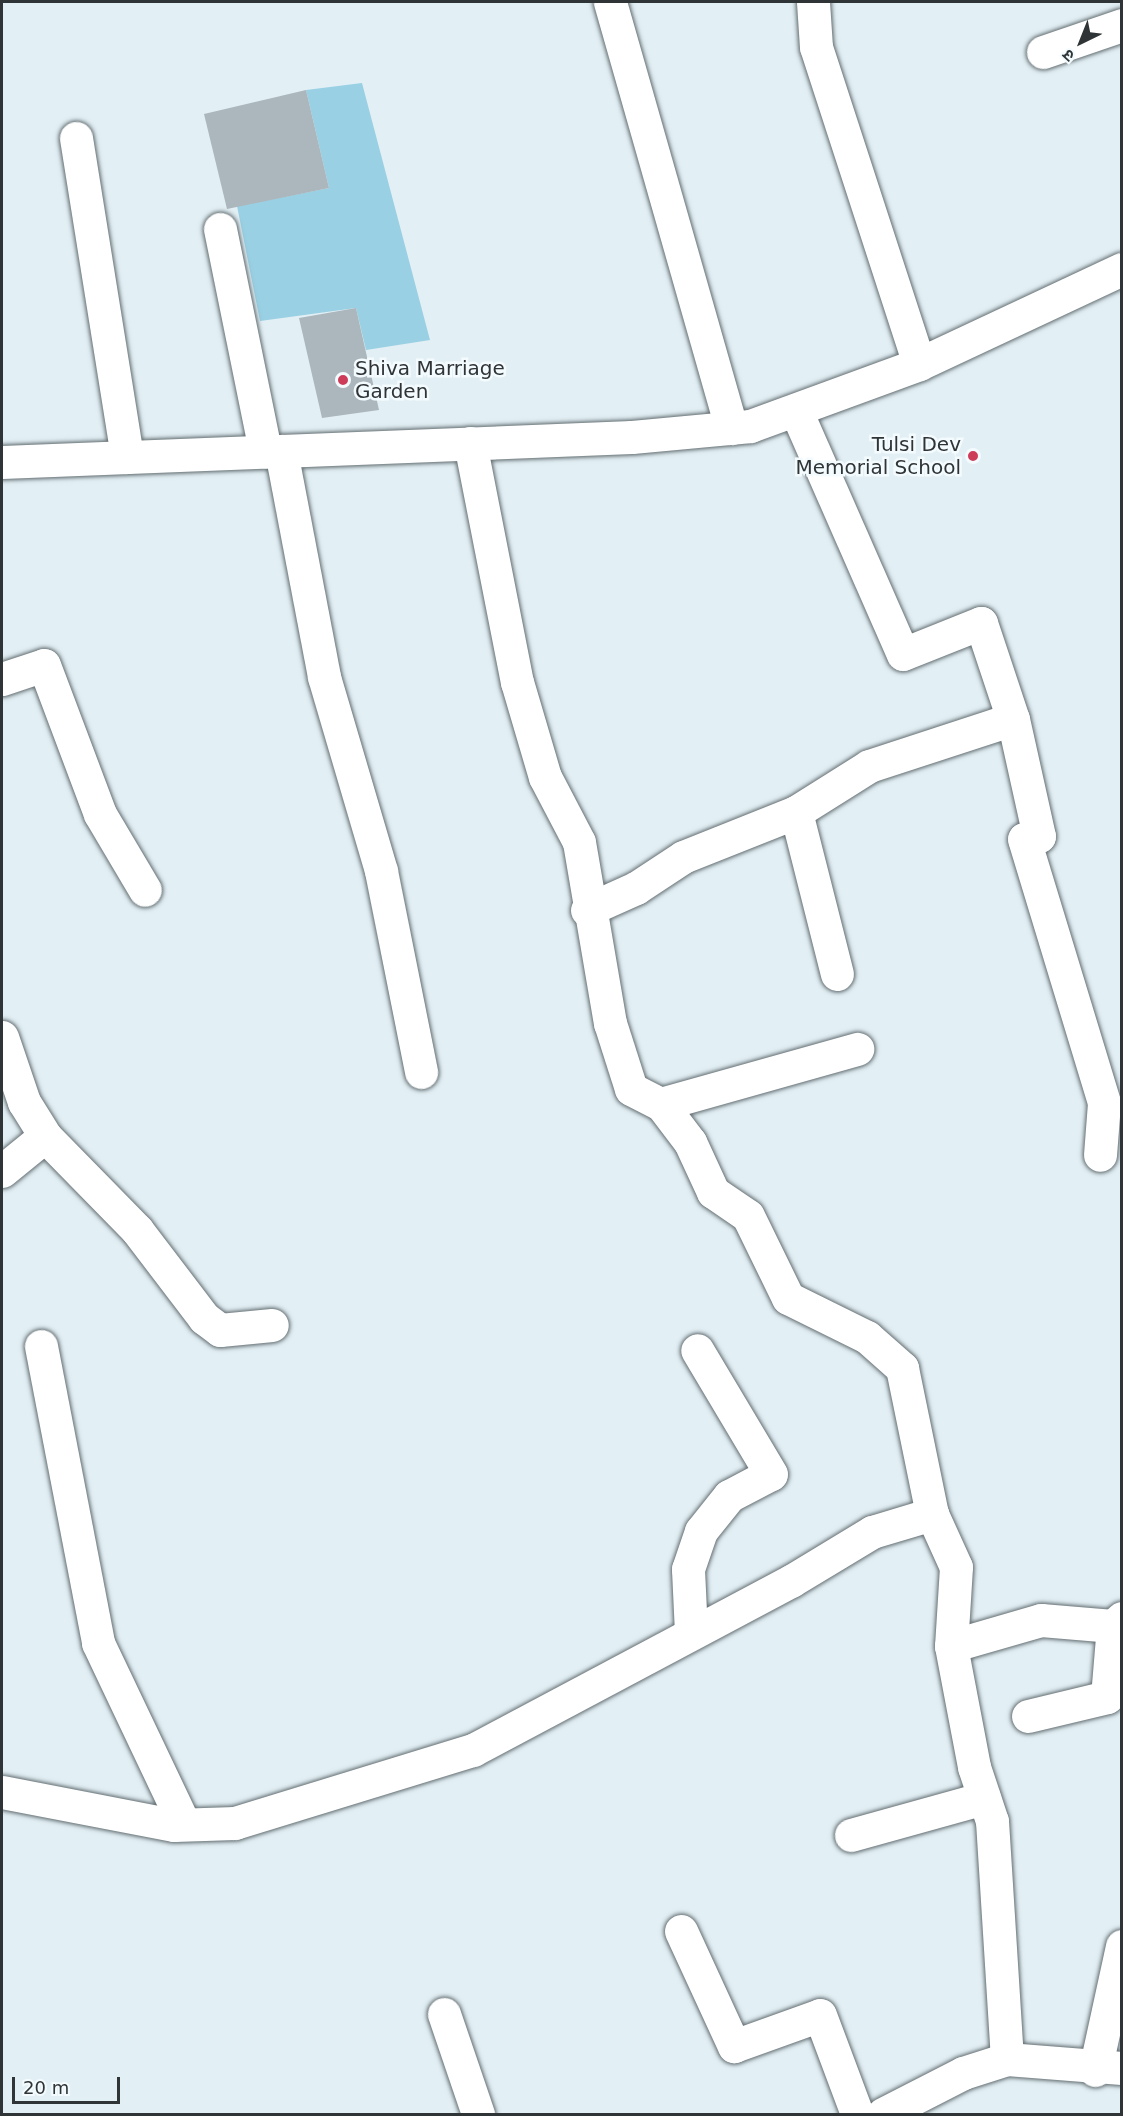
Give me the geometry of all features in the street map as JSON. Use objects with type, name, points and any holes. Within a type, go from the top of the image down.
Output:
[{"type":"street","points":[[610,2],[731,428]]},
{"type":"street","points":[[813,2],[816,47],[919,364]]},
{"type":"street","points":[[1042,52],[1122,25]]},
{"type":"street","points":[[76,138],[127,457]]},
{"type":"street","points":[[220,229],[324,677],[381,871],[421,1072]]},
{"type":"street","points":[[2,462],[470,443],[731,428],[797,413],[919,364],[1122,269]]},
{"type":"street","points":[[797,413],[903,654],[981,623],[1013,719],[1039,836],[1024,839],[1104,1103],[1101,1155]]},
{"type":"street","points":[[470,443],[517,682],[545,777],[579,842],[587,910],[610,1023],[631,1089],[661,1104],[690,1142],[713,1192],[748,1216],[788,1298],[867,1337],[902,1368],[932,1514],[956,1567],[951,1646],[984,1798],[992,1821],[1008,2059]]},
{"type":"street","points":[[2,679],[44,665],[100,814],[146,890]]},
{"type":"street","points":[[587,910],[636,888],[683,857],[796,812],[869,766],[1013,719]]},
{"type":"street","points":[[796,812],[837,974]]},
{"type":"street","points":[[2,1037],[24,1102],[45,1136],[137,1230],[204,1318],[220,1330],[272,1325]]},
{"type":"street","points":[[661,1104],[856,1049]]},
{"type":"street","points":[[2,1171],[45,1136]]},
{"type":"street","points":[[41,1346],[98,1643],[184,1824]]},
{"type":"street","points":[[691,1633],[688,1569],[701,1531],[729,1496],[771,1474],[697,1350]]},
{"type":"street","points":[[2,1792],[184,1824],[235,1822],[473,1750],[691,1633],[872,1532],[932,1514]]},
{"type":"street","points":[[951,1646],[1041,1620],[1117,1622],[1107,1697],[1028,1716]]},
{"type":"street","points":[[851,1835],[984,1798]]},
{"type":"street","points":[[681,1931],[734,2046],[819,2015],[857,2115]]},
{"type":"street","points":[[883,2115],[963,2073],[1008,2059],[1108,2069],[1122,1946]]},
{"type":"street","points":[[444,2014],[478,2115]]},
{"type":"shaded area","points":[[362,83],[430,340],[366,350],[356,308],[260,321],[237,206],[329,188],[306,90]]},
{"type":"building","points":[[306,90],[329,188],[227,209],[204,114]]},
{"type":"building","name":"Shiva Marriage Garden","points":[[356,308],[379,410],[322,418],[299,318]]},
{"type":"place","name":"Shiva Marriage Garden","points":[[343,380]]},
{"type":"place","name":"Tulsi Dev Memorial School","points":[[973,456]]}]
